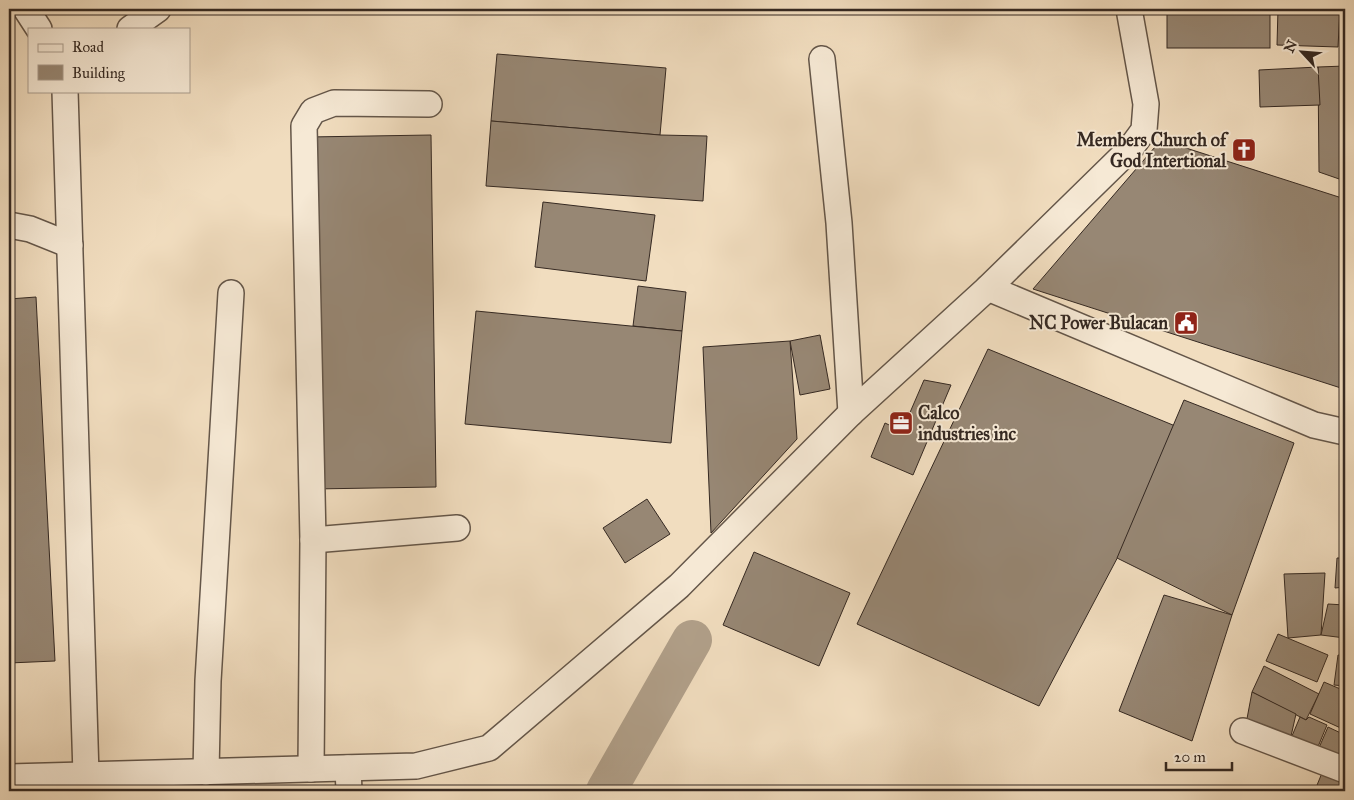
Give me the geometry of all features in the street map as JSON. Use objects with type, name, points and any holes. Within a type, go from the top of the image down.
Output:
[{"type":"street","points":[[26,9],[37,28]]},
{"type":"street","points":[[131,28],[158,9]]},
{"type":"street","points":[[9,777],[311,769],[349,780],[489,748],[680,586],[851,413],[988,288],[1130,149],[1144,130],[1146,104],[1129,9]]},
{"type":"street","points":[[822,59],[839,224],[851,413]]},
{"type":"street","points":[[65,92],[86,775]]},
{"type":"street","points":[[311,769],[313,540],[304,126],[313,111],[334,103],[429,104]]},
{"type":"street","points":[[9,225],[30,229],[70,245]]},
{"type":"street","points":[[988,288],[1314,425],[1345,432]]},
{"type":"street","points":[[206,772],[208,681],[231,293]]},
{"type":"street","points":[[313,540],[457,528]]},
{"type":"street","points":[[1243,731],[1345,770]]},
{"type":"building","points":[[1167,9],[1270,9],[1270,48],[1167,48]]},
{"type":"building","points":[[1278,9],[1340,9],[1338,47],[1277,45]]},
{"type":"building","points":[[1345,18],[1345,47],[1342,47]]},
{"type":"building","points":[[497,54],[666,68],[660,135],[491,121]]},
{"type":"building","points":[[1345,66],[1345,181],[1319,172],[1318,67]]},
{"type":"building","points":[[1318,67],[1320,105],[1260,107],[1259,70]]},
{"type":"building","points":[[491,121],[660,135],[707,136],[703,201],[486,186]]},
{"type":"building","points":[[431,135],[436,487],[313,489],[308,137]]},
{"type":"building","points":[[1161,140],[1345,199],[1344,389],[1033,289]]},
{"type":"building","points":[[543,202],[655,215],[646,281],[535,267]]},
{"type":"building","points":[[638,286],[686,292],[682,331],[633,326]]},
{"type":"building","points":[[36,297],[55,661],[9,663],[9,299]]},
{"type":"building","points":[[476,311],[682,331],[671,443],[465,424]]},
{"type":"building","points":[[820,335],[830,389],[800,395],[790,341]]},
{"type":"building","points":[[790,341],[797,439],[711,533],[703,347]]},
{"type":"building","points":[[988,349],[1185,430],[1039,706],[857,624]]},
{"type":"building","points":[[924,380],[951,385],[913,475],[871,457],[885,423],[902,431]]},
{"type":"building","points":[[1184,400],[1294,443],[1232,615],[1117,558]]},
{"type":"building","points":[[647,499],[670,534],[625,563],[603,528]]},
{"type":"building","points":[[754,552],[850,593],[819,666],[723,625]]},
{"type":"building","points":[[1337,558],[1345,558],[1345,587],[1335,588]]},
{"type":"building","points":[[1325,573],[1321,635],[1288,638],[1284,574]]},
{"type":"building","points":[[1164,595],[1232,615],[1192,741],[1119,711]]},
{"type":"building","points":[[1328,604],[1345,605],[1345,638],[1321,635]]},
{"type":"building","points":[[1278,634],[1328,655],[1317,682],[1266,661]]},
{"type":"building","points":[[1338,655],[1345,656],[1345,686],[1334,685]]},
{"type":"building","points":[[1264,666],[1319,694],[1306,720],[1252,692]]},
{"type":"building","points":[[1324,682],[1345,691],[1345,730],[1310,714]]},
{"type":"building","points":[[1252,692],[1296,714],[1289,745],[1246,724]]},
{"type":"building","points":[[1300,717],[1306,720],[1309,717],[1327,725],[1315,754],[1289,743]]},
{"type":"building","points":[[1328,727],[1345,735],[1345,755],[1343,761],[1318,750]]},
{"type":"building","points":[[1322,773],[1345,783],[1345,791],[1315,790]]},
{"type":"waterway","points":[[606,791],[692,640]]},
{"type":"place","name":"Members Church of God Intertional","points":[[1244,150]]},
{"type":"place","name":"NC Power Bulacan","points":[[1186,323]]},
{"type":"place","name":"Calco industries inc","points":[[901,423]]}]
